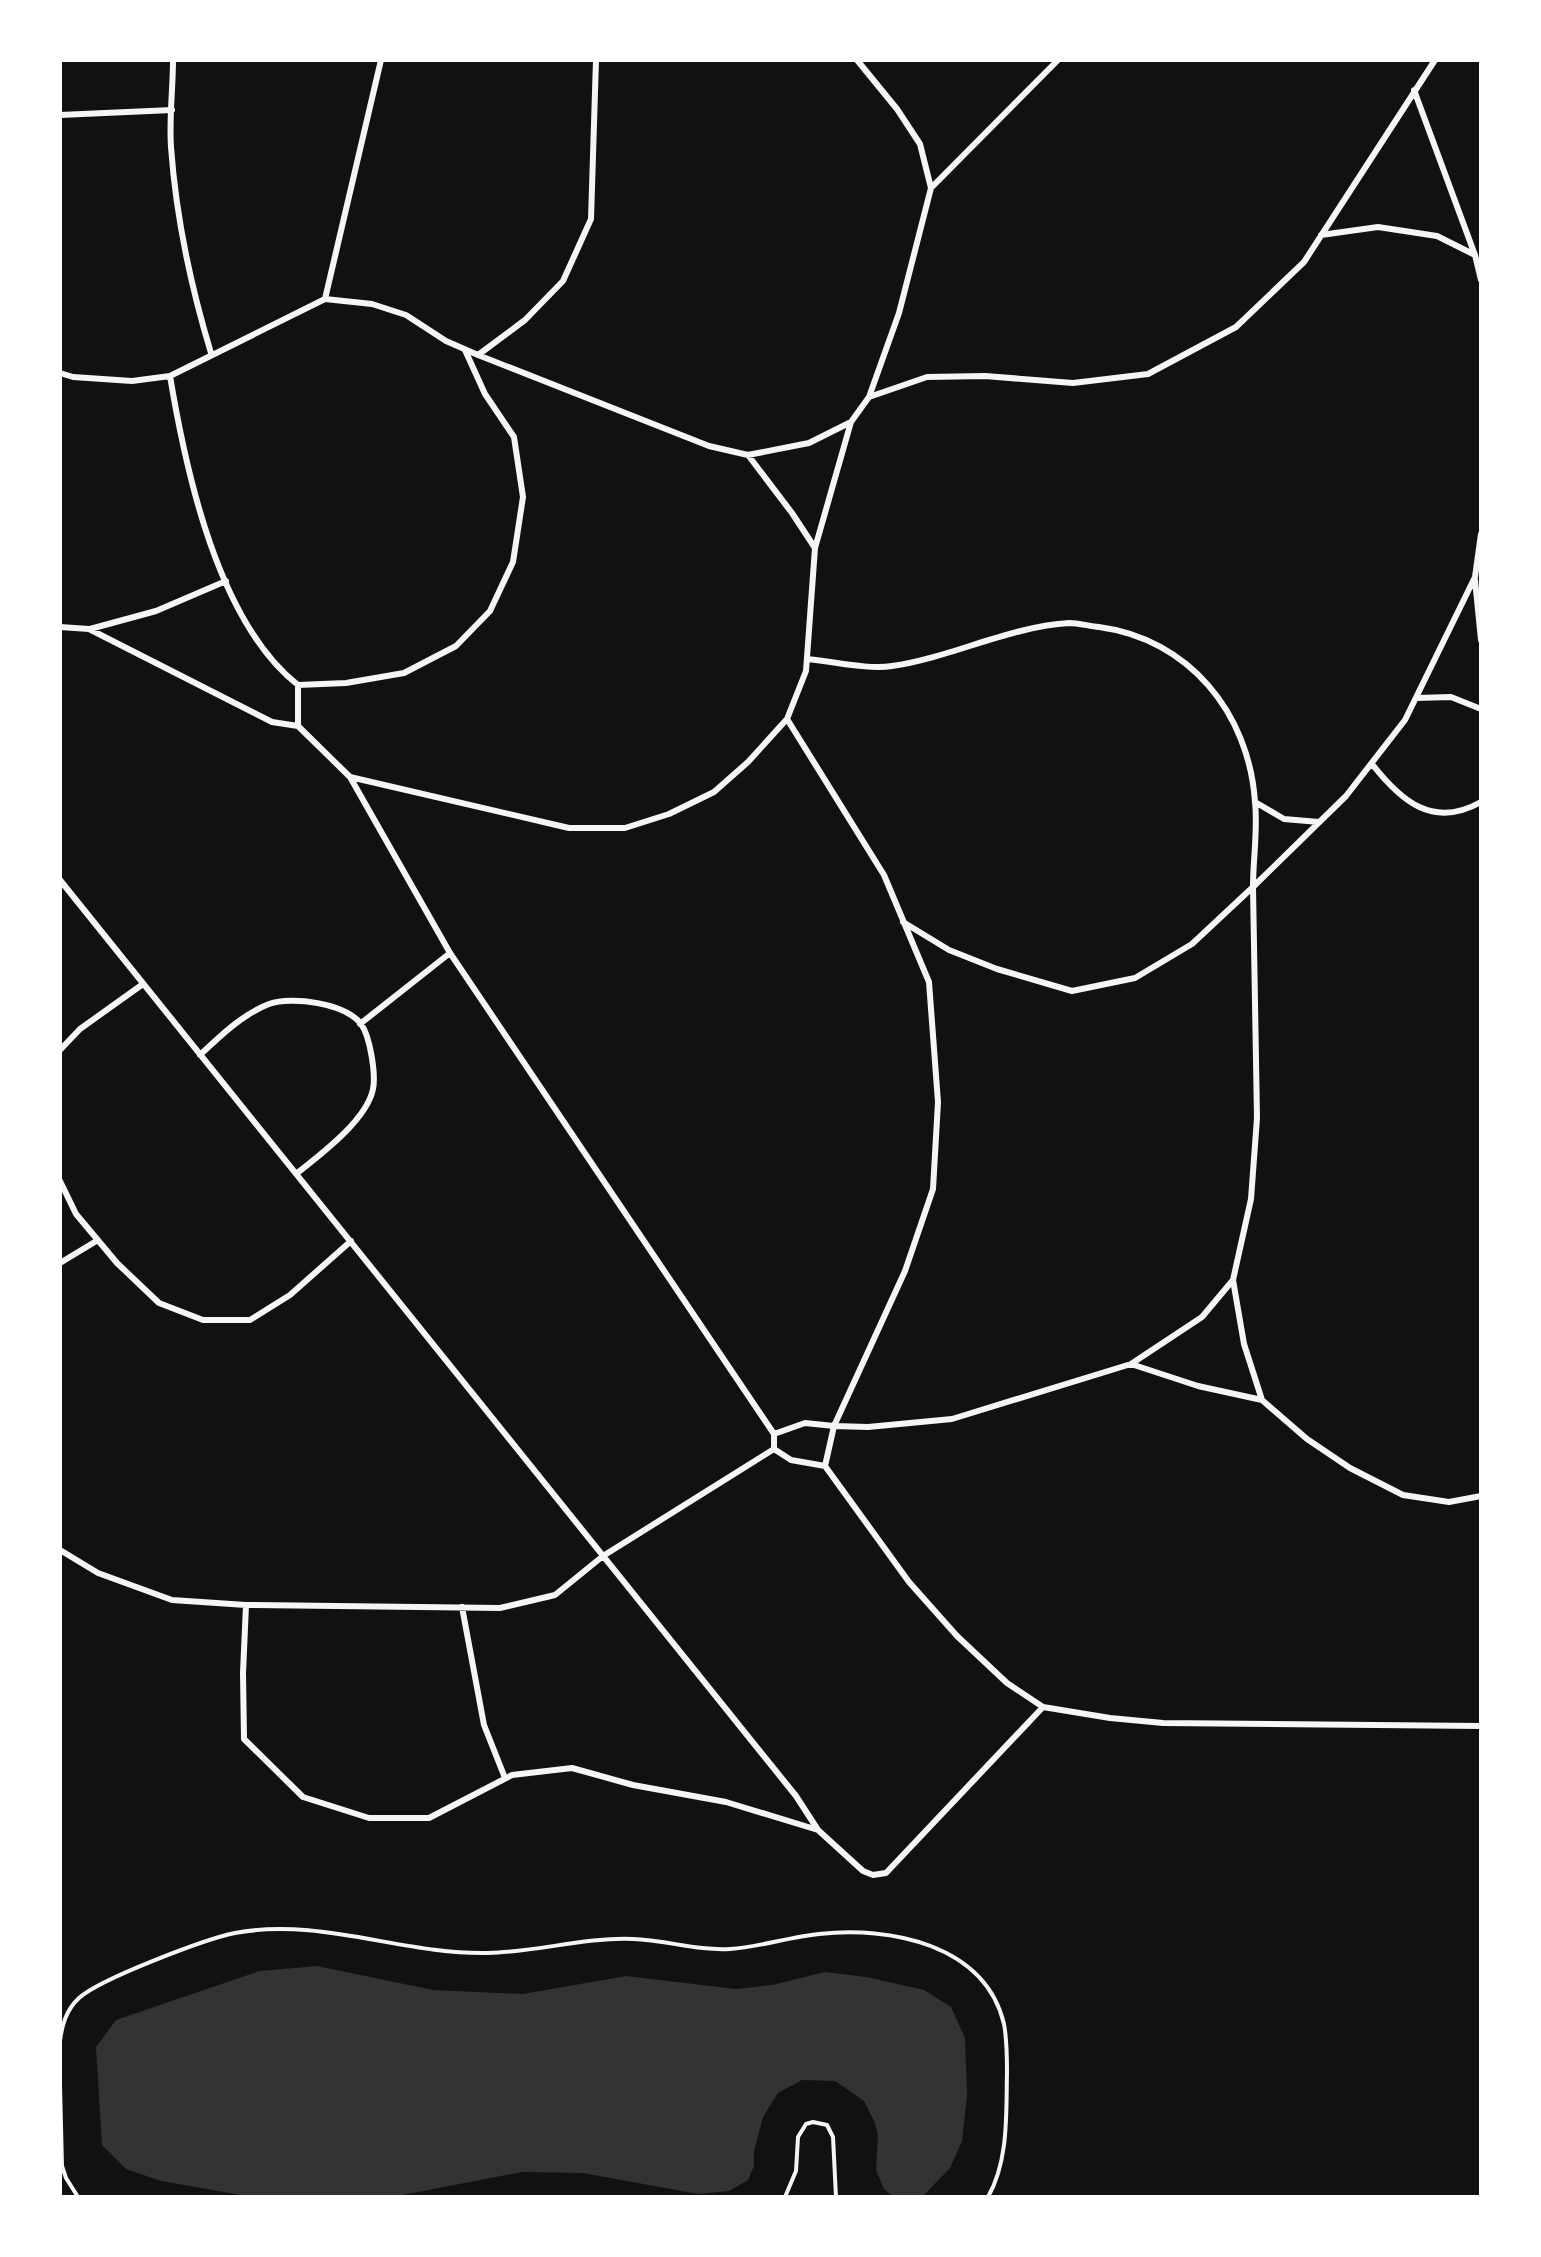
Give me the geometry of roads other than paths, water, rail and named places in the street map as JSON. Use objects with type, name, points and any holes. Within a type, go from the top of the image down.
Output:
[{"type":"lane","points":[[173,60],[171,146],[184,247],[211,353]]},
{"type":"lane","points":[[325,299],[381,60]]},
{"type":"lane","points":[[478,355],[525,320],[563,281],[591,219],[596,60]]},
{"type":"lane","points":[[350,777],[569,828],[625,828],[669,814],[714,792],[748,762],[787,719],[806,671],[815,548],[851,422],[869,397],[899,313],[931,188],[920,144],[897,109],[857,60]]},
{"type":"lane","points":[[931,188],[1058,60]]},
{"type":"lane","points":[[869,397],[927,377],[985,376],[1073,383],[1148,374],[1236,327],[1304,262],[1430,61]]},
{"type":"lane","points":[[1414,90],[1475,255],[1481,280]]},
{"type":"lane","points":[[60,115],[172,110]]},
{"type":"lane","points":[[1321,235],[1378,227],[1437,236],[1475,255]]},
{"type":"lane","points":[[60,373],[73,377],[132,381],[170,376],[325,299],[372,304],[406,315],[446,341],[478,355],[709,446],[748,455],[809,443],[851,422]]},
{"type":"lane","points":[[170,376],[180,436],[207,531],[232,599],[276,668],[298,685],[346,683],[404,673],[456,646],[490,611],[513,562],[523,497],[514,437],[485,394],[465,349]]},
{"type":"lane","points":[[748,455],[815,548]]},
{"type":"lane","points":[[1481,534],[1475,577],[1481,640]]},
{"type":"lane","points":[[903,922],[961,955],[1072,991],[1135,978],[1192,944],[1346,796],[1372,764],[1405,720],[1475,577]]},
{"type":"lane","points":[[60,627],[89,629],[156,611],[226,581]]},
{"type":"lane","points":[[807,659],[889,667],[1070,623],[1119,630],[1167,648],[1206,682],[1233,717],[1248,765],[1255,802],[1253,887],[1257,1118],[1251,1199],[1233,1280],[1244,1344],[1262,1400]]},
{"type":"lane","points":[[89,629],[272,722],[298,726],[350,777],[450,953],[774,1434],[774,1449]]},
{"type":"lane","points":[[298,685],[298,726]]},
{"type":"lane","points":[[1416,698],[1451,697],[1481,709]]},
{"type":"lane","points":[[787,719],[884,875],[929,982],[938,1102],[933,1189],[905,1271],[834,1426],[825,1466]]},
{"type":"lane","points":[[1372,764],[1393,791],[1426,811],[1465,811],[1481,802]]},
{"type":"lane","points":[[1255,802],[1284,819],[1319,822]]},
{"type":"lane","points":[[60,880],[796,1796],[818,1830],[863,1871],[873,1875],[886,1873],[1043,1707]]},
{"type":"lane","points":[[360,1024],[450,953]]},
{"type":"lane","points":[[60,1050],[80,1029],[143,984]]},
{"type":"lane","points":[[200,1055],[228,1029],[270,1004],[305,1001],[336,1008],[360,1024],[372,1054],[373,1090],[355,1122],[296,1174]]},
{"type":"lane","points":[[60,1181],[76,1214],[117,1263],[159,1303],[203,1320],[250,1320],[290,1295],[351,1241]]},
{"type":"lane","points":[[60,1263],[98,1240]]},
{"type":"lane","points":[[774,1434],[805,1423],[868,1427],[952,1419],[1131,1364],[1202,1317],[1233,1280]]},
{"type":"lane","points":[[1131,1364],[1198,1386],[1262,1400],[1307,1439],[1350,1468],[1403,1495],[1449,1502],[1481,1496]]},
{"type":"lane","points":[[60,1550],[98,1573],[172,1600],[246,1605],[500,1608],[555,1595],[603,1556],[774,1449]]},
{"type":"lane","points":[[774,1449],[791,1460],[825,1466],[909,1582],[957,1636],[1007,1683],[1043,1707],[1163,1723],[1481,1726]]},
{"type":"lane","points":[[246,1605],[244,1739],[303,1797],[369,1818],[429,1818],[512,1775],[572,1768],[633,1785],[726,1802],[818,1830]]},
{"type":"lane","points":[[462,1607],[484,1725],[505,1778]]}]
